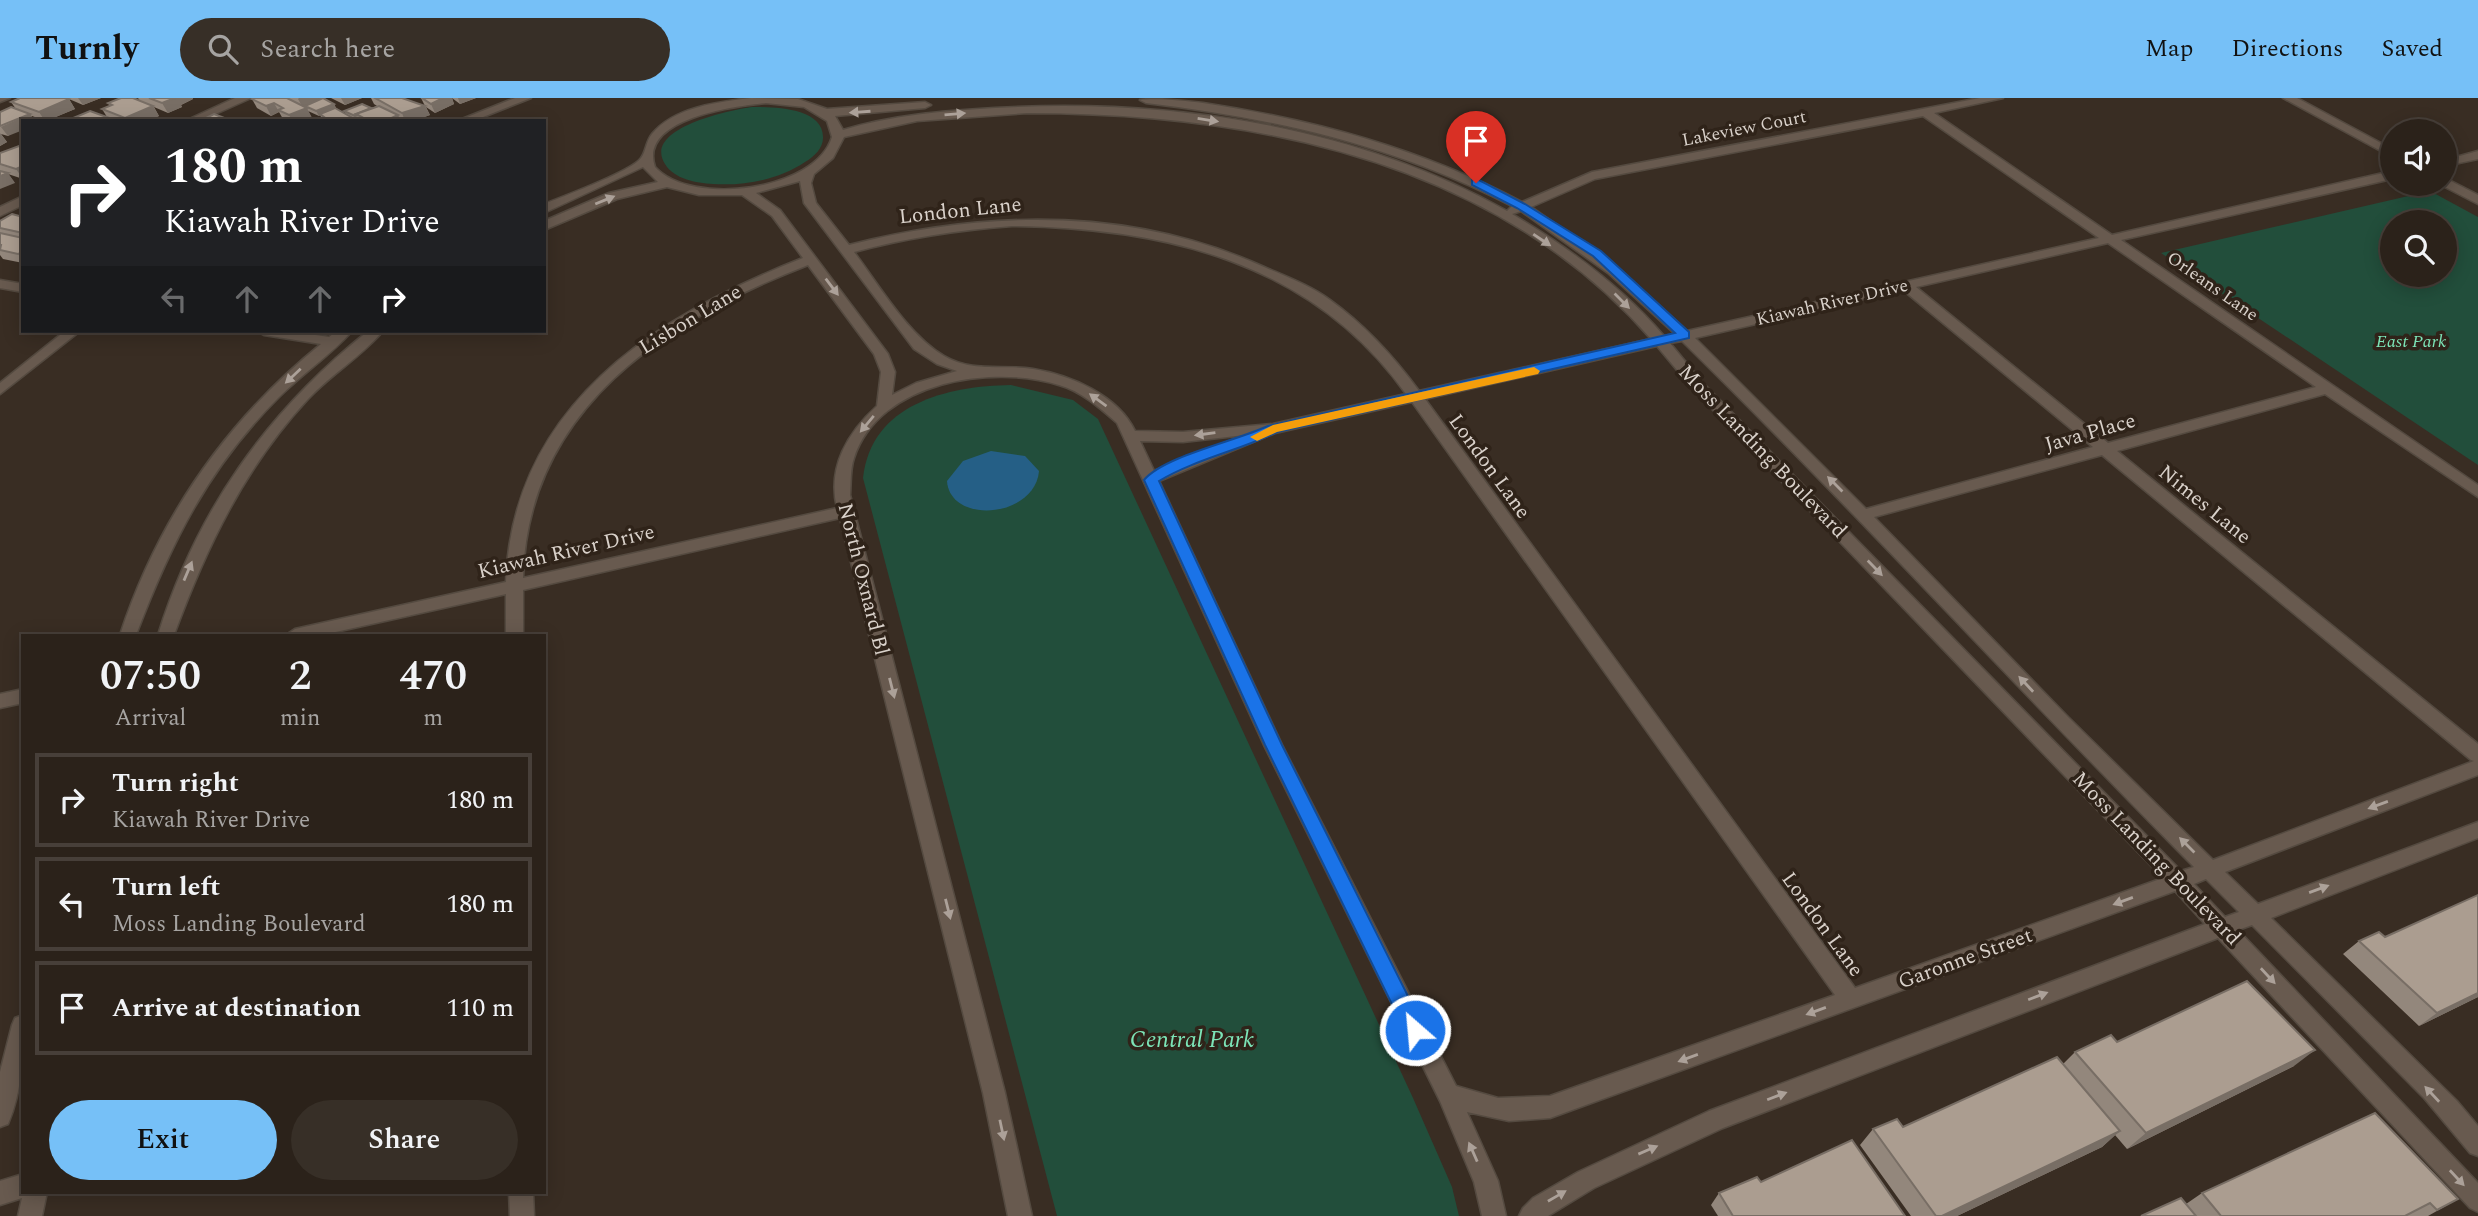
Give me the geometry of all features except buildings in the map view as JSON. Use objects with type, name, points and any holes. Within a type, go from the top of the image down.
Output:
[{"type":"street","points":[[195,119],[245,98]]},
{"type":"street","points":[[467,119],[525,98]]},
{"type":"street","points":[[825,113],[1026,98]]},
{"type":"street","name":"Moss Landing Boulevard","points":[[1095,98],[1241,112],[1337,132],[1432,163],[1521,206],[1597,254],[1684,335],[1865,514],[2061,721],[2255,913],[2416,1077],[2478,1145]]},
{"type":"street","name":"Lakeview Court","points":[[1503,214],[1592,176],[1997,98]]},
{"type":"street","points":[[2289,98],[2380,147]]},
{"type":"street","points":[[688,116],[692,100]]},
{"type":"street","points":[[737,100],[789,101],[825,113],[836,122],[840,134],[836,147],[825,160],[808,172],[746,191],[690,190],[657,177],[647,160],[651,144],[658,136],[688,116],[737,100]]},
{"type":"street","name":"Moss Landing Boulevard","points":[[840,134],[886,122],[985,111],[1144,103],[1326,144],[1409,170],[1466,194],[1503,214],[1613,292],[1697,385],[2179,881],[2478,1200]]},
{"type":"street","name":"Orleans Lane","points":[[1925,112],[2478,492]]},
{"type":"street","points":[[2457,160],[2478,155]]},
{"type":"street","points":[[546,208],[624,174],[647,160]]},
{"type":"street","points":[[808,172],[805,183],[810,203],[919,346],[942,361],[974,373]]},
{"type":"street","name":"Kiawah River Drive","points":[[1130,435],[1170,440],[1239,429],[1273,429],[2380,177]]},
{"type":"street","points":[[546,225],[613,196],[669,183]]},
{"type":"street","points":[[2457,189],[2478,200]]},
{"type":"street","points":[[746,191],[776,213],[884,358],[888,372],[884,405]]},
{"type":"street","points":[[0,212],[21,201]]},
{"type":"street","name":"London Lane","points":[[845,250],[916,232],[987,224],[1067,224],[1162,236],[1264,269],[1325,302],[1367,336],[1415,398],[1851,999]]},
{"type":"street","name":"Lisbon Lane","points":[[515,634],[514,586],[523,510],[545,453],[588,396],[621,362],[686,316],[735,289],[811,259]]},
{"type":"street","points":[[0,284],[21,288]]},
{"type":"street","name":"Nimes Lane","points":[[1905,285],[2478,755]]},
{"type":"street","points":[[0,390],[71,333]]},
{"type":"street","points":[[276,333],[356,345]]},
{"type":"street","points":[[128,634],[151,575],[177,520],[209,469],[244,425],[342,333]]},
{"type":"street","points":[[166,634],[185,576],[233,482],[294,405],[356,345],[373,333]]},
{"type":"street","name":"North Oxnard Bl","points":[[1020,1216],[994,1093],[846,511],[841,479],[844,462],[854,440],[884,405],[931,383],[974,373],[1034,374],[1065,382],[1103,404],[1122,421],[1273,745],[1448,1094],[1486,1181],[1494,1216]]},
{"type":"street","name":"Java Place","points":[[1865,514],[2327,389]]},
{"type":"street","name":"Kiawah River Drive","points":[[1151,480],[1176,465],[1246,442],[1273,429]]},
{"type":"street","name":"Kiawah River Drive","points":[[299,634],[846,511]]},
{"type":"street","points":[[0,701],[21,696]]},
{"type":"street","name":"Garonne Street","points":[[1448,1094],[1491,1110],[1550,1108],[2179,881],[2478,767]]},
{"type":"street","points":[[1531,1216],[1541,1206],[1586,1180],[1717,1119],[2478,830]]},
{"type":"street","points":[[0,1116],[21,1033]]},
{"type":"street","points":[[0,1193],[21,1187]]},
{"type":"street","points":[[30,1216],[35,1194]]},
{"type":"street","points":[[521,1194],[522,1216]]},
{"type":"green space","points":[[752,107],[795,111],[815,120],[821,128],[823,138],[820,149],[808,160],[784,173],[737,184],[693,181],[680,177],[665,164],[661,151],[666,140],[677,131],[709,117]]},
{"type":"green space","name":"East Park","points":[[2408,196],[2439,196],[2478,217],[2478,465],[2161,253]]},
{"type":"green space","name":"Central Park","points":[[1011,385],[1073,400],[1098,419],[1413,1098],[1452,1187],[1459,1216],[1057,1216],[863,478],[869,453],[880,432],[896,416],[938,395],[987,386]]},
{"type":"water","points":[[991,451],[1025,456],[1039,471],[1034,487],[1023,499],[993,510],[976,510],[962,505],[952,495],[947,481],[963,461]]},
{"type":"slow traffic","points":[[1257,437],[1273,429],[1534,371]]},
{"type":"route","points":[[1415,1030],[1273,745],[1151,480],[1176,465],[1246,442],[1273,429],[1684,335],[1668,317],[1597,254],[1521,206],[1476,183]]}]
